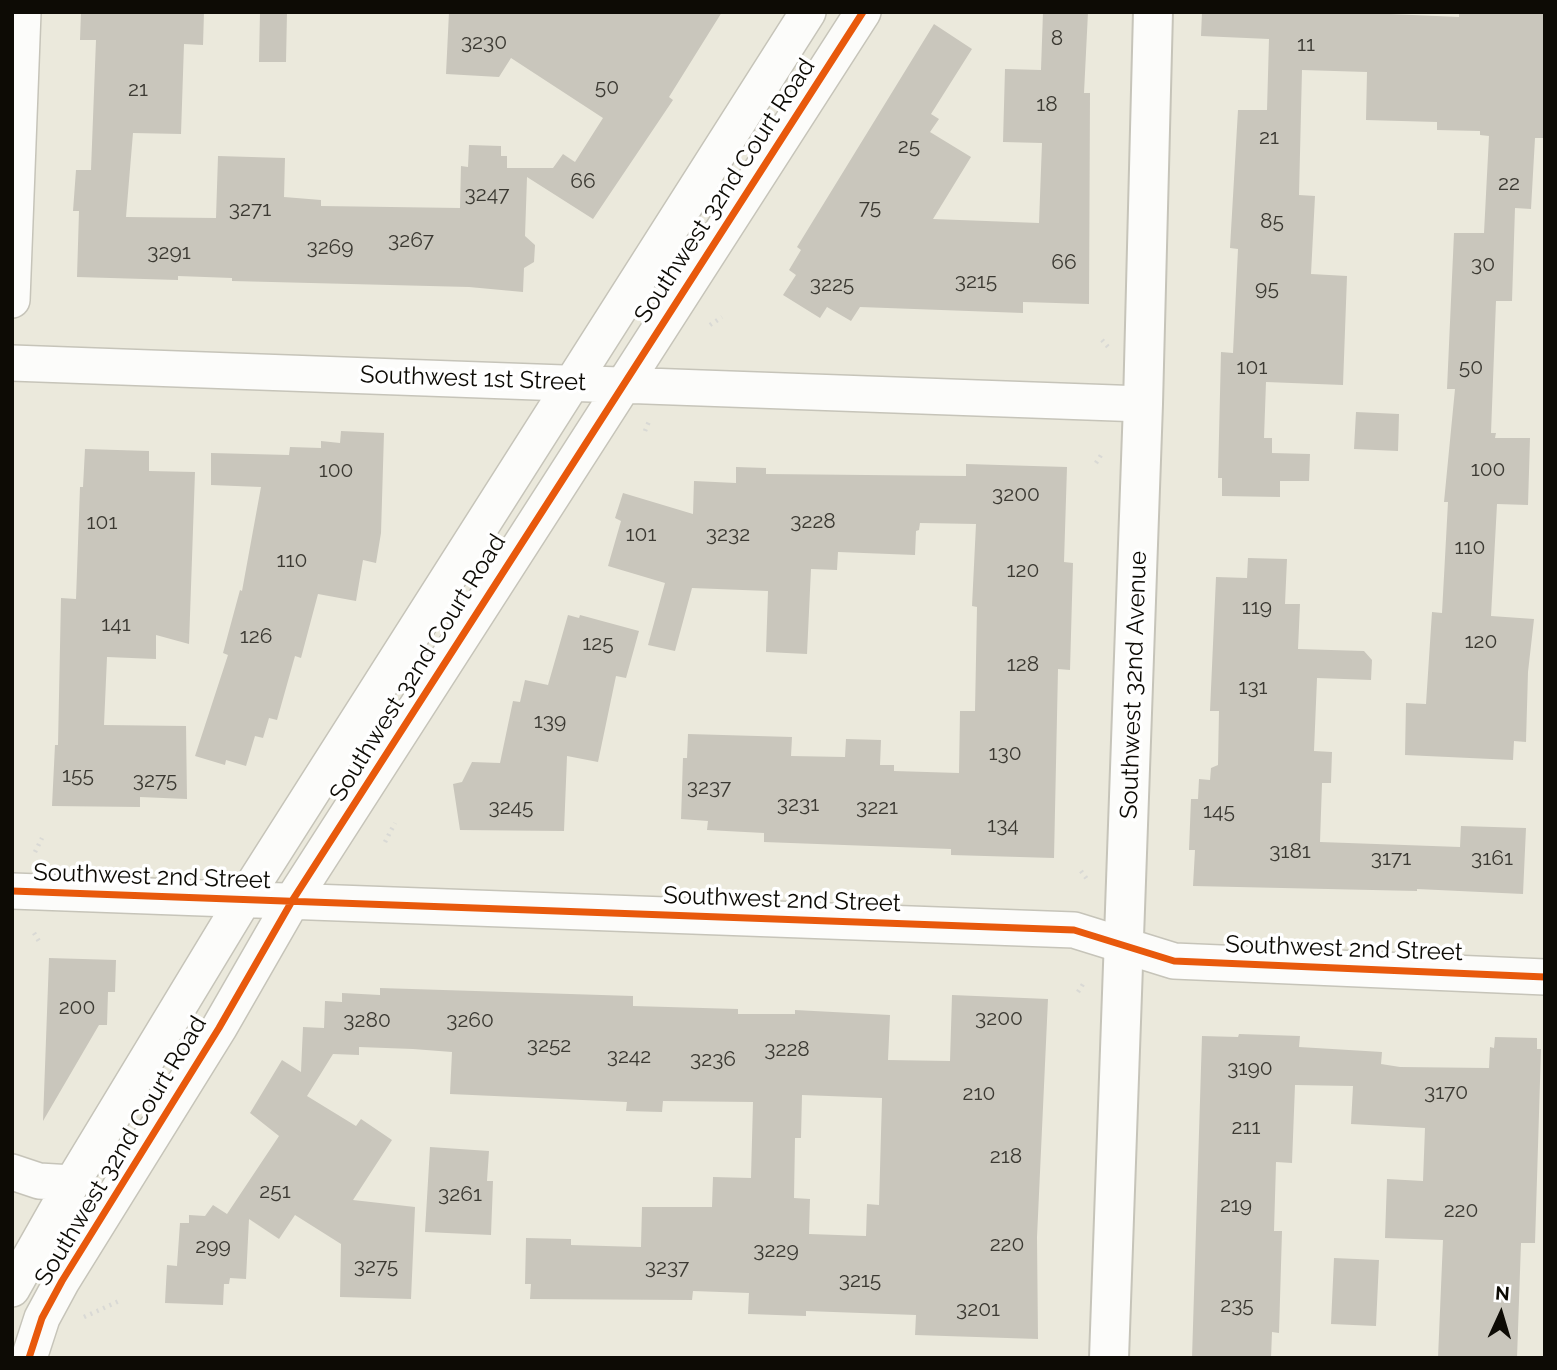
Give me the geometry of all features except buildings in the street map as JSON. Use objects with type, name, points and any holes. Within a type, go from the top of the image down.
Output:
[{"type":"street","points":[[12,300],[23,12]]},
{"type":"street","name":"Southwest 32nd Court Road","points":[[12,1289],[72,1183],[244,898],[808,12]]},
{"type":"street","name":"Southwest 32nd Court Road","points":[[29,1358],[42,1318],[62,1281],[219,1028],[292,901],[863,12]]},
{"type":"street","name":"Southwest 32nd Avenue","points":[[1109,1358],[1143,404],[1153,12]]},
{"type":"street","name":"Southwest 1st Street","points":[[12,362],[1143,404]]},
{"type":"street","name":"Southwest 2nd Street","points":[[12,891],[1074,930],[1174,961],[1545,977]]},
{"type":"street","points":[[12,1172],[39,1181],[72,1183]]},
{"type":"path","points":[[710,325],[722,317]]},
{"type":"path","points":[[385,842],[395,823]]},
{"type":"path","points":[[35,852],[41,838]]},
{"type":"path","points":[[34,933],[40,943]]},
{"type":"path","points":[[80,1319],[119,1300]]},
{"type":"cycle path","points":[[29,1358],[42,1318],[62,1281],[219,1028],[292,901],[863,12]]},
{"type":"cycle path","points":[[12,891],[1074,930],[1174,961],[1545,977]]}]
